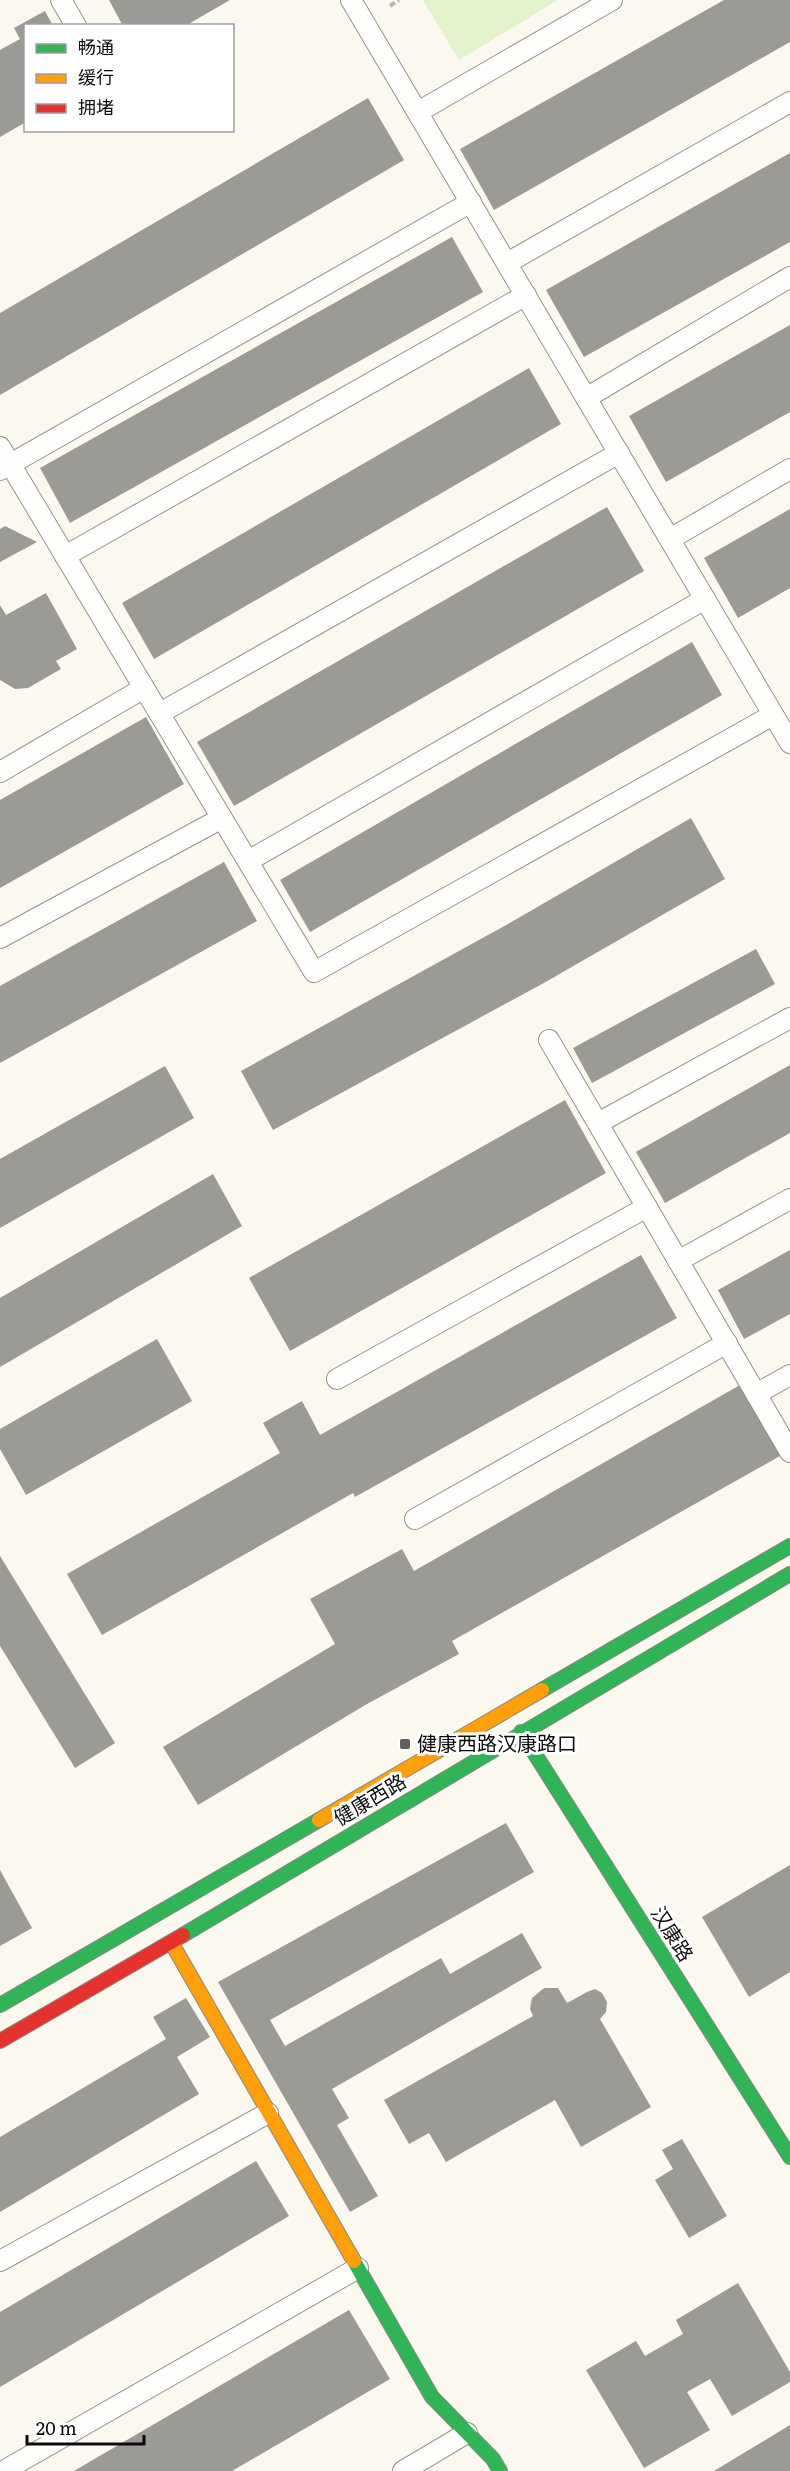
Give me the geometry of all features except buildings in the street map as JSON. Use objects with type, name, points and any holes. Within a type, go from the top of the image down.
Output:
[{"type":"street","name":"健康西路","points":[[0,2005],[790,1546]]},
{"type":"street","name":"健康西路","points":[[0,2040],[171,1942],[790,1574]]},
{"type":"street","name":"汉康路","points":[[521,1732],[790,2157]]},
{"type":"street","points":[[171,1942],[432,2397],[493,2459],[500,2471]]},
{"type":"lane","points":[[61,0],[75,24]]},
{"type":"lane","points":[[351,0],[790,743]]},
{"type":"lane","points":[[418,112],[612,0]]},
{"type":"lane","points":[[507,263],[790,102]]},
{"type":"lane","points":[[471,202],[3,460],[65,556],[314,972],[773,715]]},
{"type":"lane","points":[[586,398],[790,277]]},
{"type":"lane","points":[[65,556],[526,295]]},
{"type":"lane","points":[[160,713],[619,453]]},
{"type":"lane","points":[[670,539],[790,469]]},
{"type":"lane","points":[[248,861],[705,599]]},
{"type":"lane","points":[[1,770],[144,688]]},
{"type":"lane","points":[[0,939],[222,818]]},
{"type":"lane","points":[[598,1123],[790,1018]]},
{"type":"lane","points":[[549,1040],[790,1452]]},
{"type":"lane","points":[[678,1261],[790,1199]]},
{"type":"lane","points":[[337,1379],[647,1207]]},
{"type":"lane","points":[[415,1519],[727,1343]]},
{"type":"lane","points":[[756,1394],[790,1376]]},
{"type":"lane","points":[[0,2261],[268,2113]]},
{"type":"lane","points":[[7,2469],[358,2268]]},
{"type":"lane","points":[[403,2471],[467,2433]]},
{"type":"green space","points":[[423,0],[558,0],[459,60]]},
{"type":"traffic: fast","points":[[542,1690],[790,1546]]},
{"type":"traffic: fast","points":[[183,1935],[790,1574]]},
{"type":"traffic: fast","points":[[521,1732],[790,2157]]},
{"type":"traffic: fast","points":[[0,2005],[319,1820]]},
{"type":"traffic: fast","points":[[354,2261],[432,2397],[493,2459],[500,2471]]},
{"type":"traffic: slow","points":[[319,1820],[542,1690]]},
{"type":"traffic: slow","points":[[171,1942],[354,2261]]},
{"type":"traffic: jam","points":[[0,2041],[183,1935]]},
{"type":"place","name":"健康西路汉康路口","points":[[405,1744]]}]
